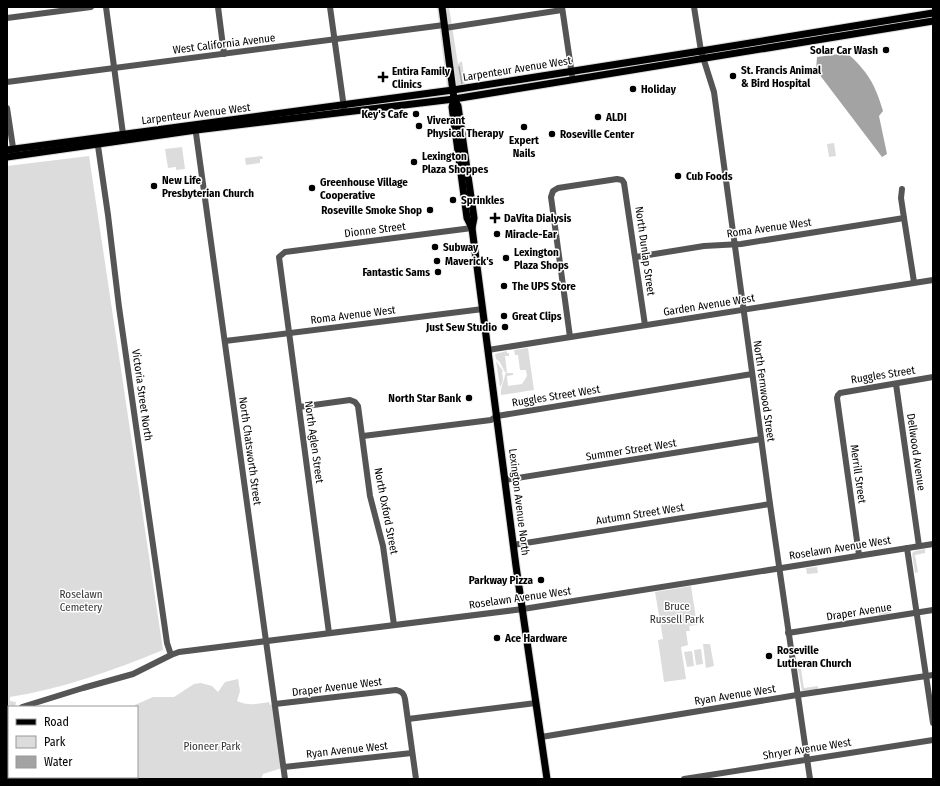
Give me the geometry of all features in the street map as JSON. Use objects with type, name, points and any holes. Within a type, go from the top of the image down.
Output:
[{"type":"main road","name":"Lexington Avenue North","points":[[442,7],[454,99],[458,106],[474,218],[472,228],[513,545],[547,779]]},
{"type":"main road","name":"Larpenteur Avenue West","points":[[10,153],[195,128],[572,72],[933,13]]},
{"type":"main road","name":"Larpenteur Avenue West","points":[[97,141],[123,134],[344,113],[454,99],[933,21]]},
{"type":"street","points":[[7,18],[91,7]]},
{"type":"street","points":[[106,7],[123,134]]},
{"type":"street","points":[[218,7],[224,54]]},
{"type":"street","points":[[330,7],[344,113]]},
{"type":"street","name":"North Fernwood Street","points":[[694,7],[701,51],[714,92],[788,633],[810,779]]},
{"type":"street","points":[[562,8],[573,80]]},
{"type":"street","name":"West California Avenue","points":[[7,82],[445,26],[562,8]]},
{"type":"street","points":[[7,108],[10,153]]},
{"type":"street","name":"North Chatsworth Street","points":[[195,128],[285,779]]},
{"type":"street","name":"Victoria Street North","points":[[97,141],[121,323],[167,643],[170,655]]},
{"type":"street","name":"North Dunlap Street","points":[[570,337],[551,197],[553,191],[558,188],[617,179],[622,180],[626,186],[645,325]]},
{"type":"street","points":[[902,189],[901,198],[914,282]]},
{"type":"street","name":"Roma Avenue West","points":[[636,257],[704,246],[734,245],[904,218]]},
{"type":"street","name":"Dionne Street","points":[[281,254],[285,252],[472,228]]},
{"type":"street","name":"North Aglen Street","points":[[281,254],[279,260],[290,332],[329,633]]},
{"type":"street","name":"Garden Avenue West","points":[[488,350],[933,280]]},
{"type":"street","name":"Roma Avenue West","points":[[225,341],[483,309]]},
{"type":"street","name":"Ruggles Street West","points":[[363,436],[491,420],[497,416],[752,374]]},
{"type":"street","name":"Ruggles Street","points":[[838,394],[933,377]]},
{"type":"street","name":"Dellwood Avenue","points":[[896,384],[919,546]]},
{"type":"street","name":"Merrill Street","points":[[838,394],[837,398],[859,556]]},
{"type":"street","name":"North Oxford Street","points":[[299,407],[350,400],[355,402],[358,406],[370,496],[383,546],[394,625]]},
{"type":"street","name":"Summer Street West","points":[[505,480],[761,439]]},
{"type":"street","name":"Autumn Street West","points":[[513,545],[770,504]]},
{"type":"street","name":"Roselawn Avenue West","points":[[25,706],[144,670],[170,655],[188,651],[522,609],[933,544]]},
{"type":"street","points":[[907,548],[917,612],[930,676],[933,723]]},
{"type":"street","name":"Draper Avenue","points":[[788,633],[933,610]]},
{"type":"street","name":"Ryan Avenue West","points":[[541,737],[798,695],[930,676]]},
{"type":"street","name":"Draper Avenue West","points":[[275,704],[396,690],[401,691],[405,696],[408,719]]},
{"type":"street","points":[[416,779],[408,719],[536,703]]},
{"type":"street","name":"Shryer Avenue West","points":[[684,779],[933,740]]},
{"type":"street","name":"Ryan Avenue West","points":[[284,767],[412,753]]},
{"type":"green space","points":[[437,7],[449,7],[458,64],[462,61],[465,83],[461,85],[461,93],[448,95]]},
{"type":"green space","points":[[834,143],[836,156],[829,157],[827,144]]},
{"type":"green space","points":[[182,147],[185,169],[176,170],[176,167],[168,168],[165,149]]},
{"type":"green space","name":"Roselawn Cemetery","points":[[89,156],[163,650],[88,678],[29,694],[10,697],[10,701],[16,702],[15,706],[8,706],[8,778],[21,779],[7,779],[7,166]]},
{"type":"green space","points":[[262,156],[263,159],[260,159],[260,163],[246,165],[245,158]]},
{"type":"green space","points":[[194,177],[195,183],[182,184],[182,179]]},
{"type":"green space","points":[[528,348],[534,390],[501,395],[506,373],[513,373],[513,375],[507,376],[508,386],[522,384],[527,376],[526,370],[520,370],[518,355],[515,355],[514,350]]},
{"type":"green space","points":[[507,351],[509,356],[505,356],[507,373],[496,359],[495,354]]},
{"type":"green space","points":[[496,361],[503,371],[503,382],[500,387]]},
{"type":"green space","points":[[925,549],[925,553],[915,555],[918,572],[915,573],[912,553]]},
{"type":"green space","points":[[817,567],[818,573],[807,574],[806,568]]},
{"type":"green space","name":"Bruce Russell Park","points":[[691,586],[697,625],[689,626],[690,631],[686,631],[688,645],[681,647],[686,679],[664,682],[658,640],[663,639],[655,592]]},
{"type":"green space","points":[[890,605],[891,613],[879,615],[878,606]]},
{"type":"green space","points":[[703,644],[710,644],[714,666],[706,668]]},
{"type":"green space","points":[[701,649],[703,664],[696,665],[694,650]]},
{"type":"green space","points":[[692,651],[694,666],[687,667],[684,652]]},
{"type":"green space","points":[[798,669],[801,669],[804,688],[818,686],[818,690],[802,691]]},
{"type":"green space","name":"Pioneer Park","points":[[238,679],[240,691],[237,701],[241,703],[257,704],[269,702],[270,705],[273,704],[282,768],[263,774],[261,779],[30,778],[138,778],[138,706],[135,705],[153,697],[174,697],[194,684],[201,683],[212,686],[218,692],[225,682]]},
{"type":"water","points":[[847,53],[866,73],[874,86],[880,102],[883,111],[879,116],[887,154],[882,157],[816,70],[817,57]]},
{"type":"waterway","points":[[459,67],[462,84]]},
{"type":"place","name":"Solar Car Wash","points":[[886,50]]},
{"type":"place","name":"St. Francis Animal & Bird Hospital","points":[[733,76]]},
{"type":"place","name":"Entira Family Clinics","points":[[383,77]]},
{"type":"place","name":"Holiday","points":[[633,89]]},
{"type":"place","name":"Key's Cafe","points":[[416,114]]},
{"type":"place","name":"ALDI","points":[[598,117]]},
{"type":"place","name":"Viverant Physical Therapy","points":[[419,126]]},
{"type":"place","name":"Expert Nails","points":[[524,127]]},
{"type":"place","name":"Roseville Center","points":[[552,134]]},
{"type":"place","name":"Lexington Plaza Shoppes","points":[[414,162]]},
{"type":"place","name":"Cub Foods","points":[[678,176]]},
{"type":"place","name":"New Life Presbyterian Church","points":[[154,186]]},
{"type":"place","name":"Greenhouse Village Cooperative","points":[[312,188]]},
{"type":"place","name":"Sprinkles","points":[[453,200]]},
{"type":"place","name":"Roseville Smoke Shop","points":[[430,210]]},
{"type":"place","name":"DaVita Dialysis","points":[[495,218]]},
{"type":"place","name":"Miracle-Ear","points":[[497,234]]},
{"type":"place","name":"Subway","points":[[435,247]]},
{"type":"place","name":"Lexington Plaza Shops","points":[[506,258]]},
{"type":"place","name":"Maverick's","points":[[437,261]]},
{"type":"place","name":"Fantastic Sams","points":[[438,272]]},
{"type":"place","name":"The UPS Store","points":[[504,286]]},
{"type":"place","name":"Great Clips","points":[[504,316]]},
{"type":"place","name":"Just Sew Studio","points":[[505,327]]},
{"type":"place","name":"North Star Bank","points":[[469,398]]},
{"type":"place","name":"Parkway Pizza","points":[[541,580]]},
{"type":"place","name":"Ace Hardware","points":[[497,638]]},
{"type":"place","name":"Roseville Lutheran Church","points":[[769,656]]}]
